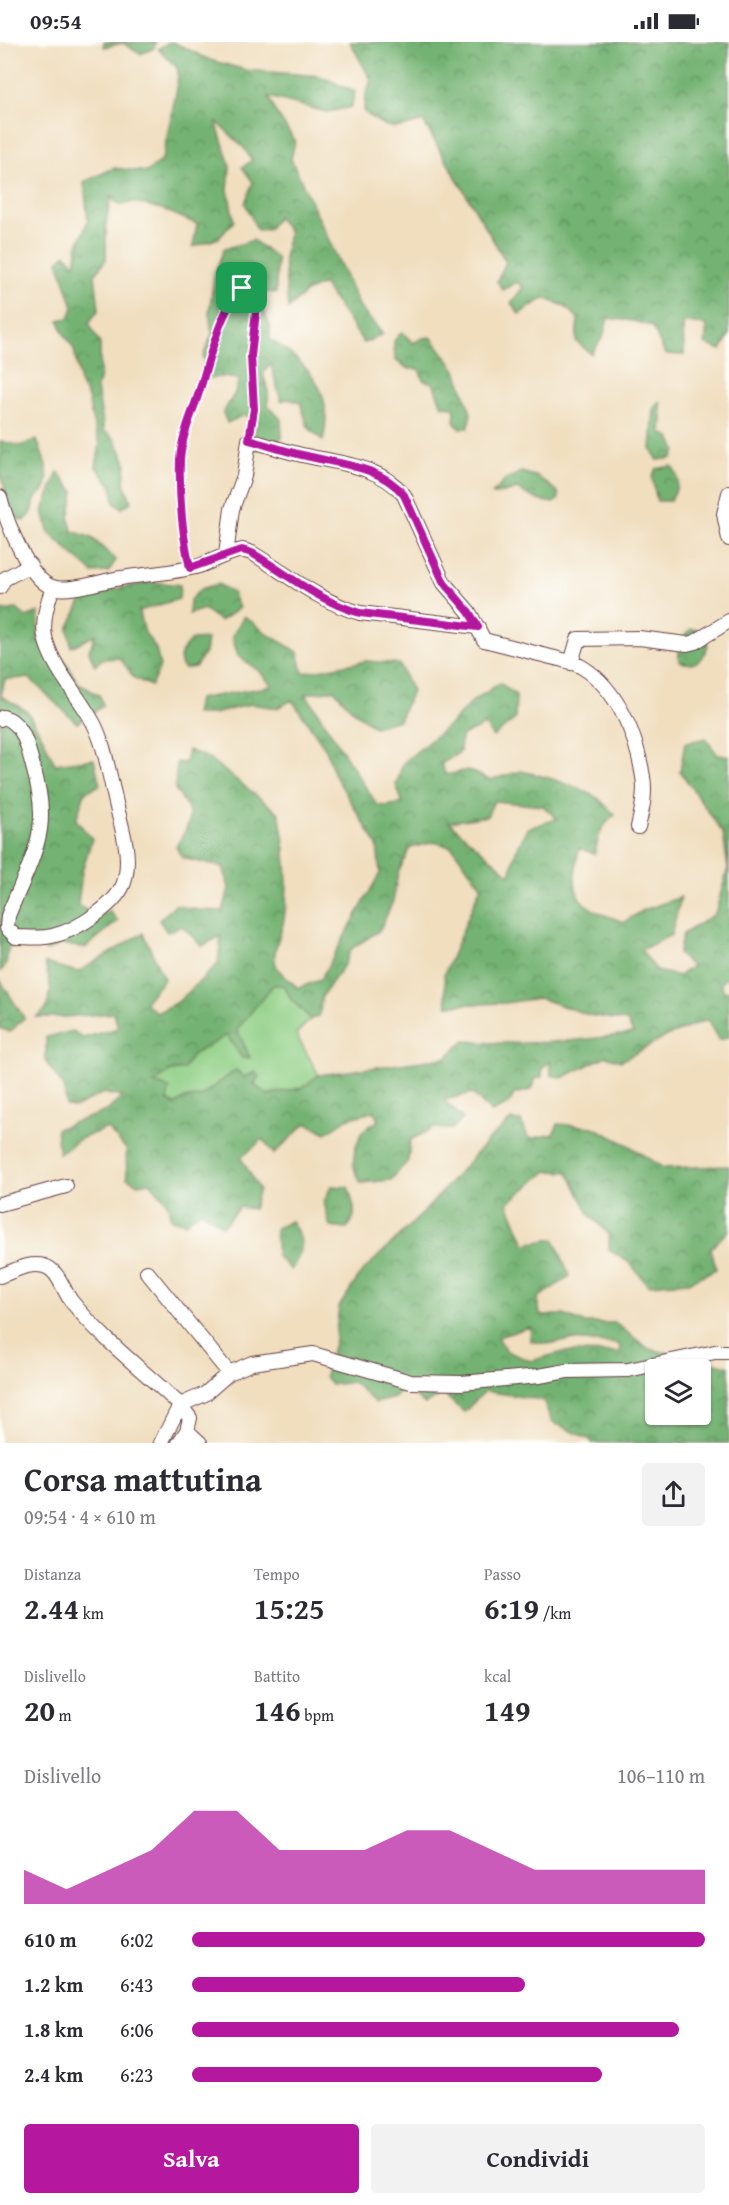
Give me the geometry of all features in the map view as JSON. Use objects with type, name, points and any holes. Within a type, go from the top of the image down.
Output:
[{"type":"street","points":[[226,555],[232,509],[244,476],[249,440],[385,477],[404,495],[444,583],[469,612],[484,640],[580,666],[609,692],[627,724],[644,778],[644,798],[638,827]]},
{"type":"street","points":[[729,493],[724,514],[729,539]]},
{"type":"street","points":[[0,497],[12,532],[30,566],[41,580],[53,587],[68,588],[190,568],[242,550],[252,553],[327,600],[346,609],[360,613],[478,627]]},
{"type":"street","points":[[0,587],[4,579],[30,566]]},
{"type":"street","points":[[0,719],[3,717],[13,720],[21,732],[39,789],[40,803],[40,830],[8,916],[7,928],[16,937],[54,936],[85,921],[113,900],[125,880],[127,854],[106,755],[94,724],[51,658],[45,637],[47,604],[53,587]]},
{"type":"street","points":[[571,663],[578,639],[639,638],[687,644],[695,642],[727,623],[729,609]]},
{"type":"street","points":[[0,1204],[66,1186]]},
{"type":"street","points":[[0,1276],[33,1264],[47,1266],[58,1277],[71,1300],[86,1316],[180,1405],[189,1418],[187,1431],[179,1443]]},
{"type":"street","points":[[147,1272],[229,1373]]},
{"type":"street","points":[[161,1443],[180,1405],[205,1394],[229,1373],[252,1363],[313,1354],[411,1382],[461,1383],[539,1376],[567,1371],[628,1370],[716,1352],[729,1352]]},
{"type":"street","points":[[187,1431],[200,1443]]},
{"type":"path","points":[[190,568],[185,546],[180,458],[185,431],[221,326],[235,294],[242,288],[252,290],[257,303],[251,356],[254,409],[249,440]]},
{"type":"green space","points":[[104,42],[156,42],[153,49],[140,54],[123,43],[104,47]]},
{"type":"green space","points":[[169,42],[210,60],[246,70],[320,76],[355,92],[351,107],[327,112],[269,97],[275,111],[295,141],[291,159],[361,309],[383,334],[364,343],[323,284],[306,292],[288,309],[284,258],[289,232],[278,217],[268,229],[257,230],[245,203],[253,182],[242,167],[252,161],[244,148],[216,121],[230,166],[228,190],[234,221],[219,238],[193,247],[197,224],[162,209],[133,202],[120,206],[111,198],[106,222],[106,259],[95,275],[99,309],[89,323],[100,344],[100,375],[97,388],[104,431],[114,438],[126,462],[124,482],[131,502],[122,508],[114,503],[112,486],[96,467],[100,444],[88,397],[80,383],[74,349],[62,331],[59,320],[69,318],[73,307],[58,261],[66,254],[75,265],[78,245],[88,221],[84,182],[114,168],[147,172],[162,160],[177,88],[178,69],[158,49]]},
{"type":"green space","points":[[350,42],[729,42],[729,335],[721,350],[705,344],[707,325],[683,323],[684,355],[665,354],[652,326],[608,318],[603,337],[591,354],[576,341],[578,318],[564,306],[544,298],[519,314],[511,303],[523,287],[517,282],[503,290],[497,281],[506,262],[423,121],[392,127],[364,112],[365,97],[371,80]]},
{"type":"green space","points":[[253,240],[277,258],[276,293],[265,292],[255,285],[240,294],[262,306],[270,326],[270,339],[307,369],[316,381],[325,407],[326,423],[323,441],[308,427],[300,402],[287,399],[281,401],[271,364],[263,373],[268,392],[268,406],[281,419],[282,438],[256,450],[254,431],[259,422],[244,415],[227,423],[223,413],[235,393],[239,379],[210,378],[203,357],[212,334],[209,313],[215,272],[224,249]]},
{"type":"green space","points":[[402,332],[413,343],[431,337],[456,370],[471,413],[468,428],[459,428],[454,422],[453,407],[442,406],[433,383],[423,380],[419,369],[409,369],[395,360],[394,341]]},
{"type":"green space","points":[[660,401],[661,433],[670,437],[676,451],[672,458],[658,460],[651,449],[654,408]]},
{"type":"green space","points":[[37,440],[46,465],[47,479],[43,491],[35,500],[31,514],[24,521],[12,515],[0,472],[0,441],[20,446]]},
{"type":"green space","points":[[672,466],[677,479],[675,492],[670,501],[657,501],[652,477],[656,469]]},
{"type":"green space","points":[[58,472],[74,492],[69,519],[72,531],[92,538],[116,560],[108,572],[93,573],[49,533],[43,511]]},
{"type":"green space","points":[[521,472],[538,477],[558,492],[559,499],[553,503],[538,500],[517,489],[492,494],[505,480]]},
{"type":"green space","points":[[152,582],[180,585],[179,599],[139,611],[145,633],[156,649],[160,667],[151,686],[134,678],[120,658],[102,659],[95,666],[89,651],[95,635],[71,647],[68,629],[84,595]]},
{"type":"green space","points":[[218,584],[232,592],[239,608],[220,621],[204,609],[189,614],[190,600],[201,589]]},
{"type":"green space","points":[[17,609],[26,617],[39,612],[38,639],[64,659],[78,683],[100,696],[103,706],[77,723],[29,678],[5,679],[1,696],[27,711],[55,764],[94,759],[100,785],[85,792],[76,820],[92,839],[82,871],[78,905],[98,918],[109,911],[118,921],[85,948],[62,944],[47,951],[32,940],[8,948],[6,965],[0,972],[0,611]]},
{"type":"green space","points":[[244,616],[269,635],[298,652],[303,673],[366,661],[399,664],[412,691],[399,720],[374,727],[354,712],[334,690],[306,694],[377,805],[403,803],[396,785],[403,763],[450,724],[474,700],[500,683],[516,695],[515,719],[493,737],[485,725],[461,736],[460,752],[441,764],[446,775],[468,770],[490,780],[521,771],[581,789],[598,798],[615,815],[600,832],[595,854],[579,848],[576,890],[586,905],[595,911],[624,922],[644,910],[681,897],[671,935],[641,950],[657,971],[679,976],[692,966],[678,954],[683,934],[715,914],[728,868],[723,833],[680,771],[685,743],[705,738],[718,755],[729,756],[729,976],[721,983],[724,992],[729,991],[729,1037],[719,1040],[707,1020],[667,1036],[621,1061],[606,1056],[562,1078],[551,1075],[550,1062],[542,1068],[542,1077],[534,1079],[532,1090],[514,1094],[509,1104],[491,1112],[472,1093],[444,1100],[463,1119],[452,1129],[434,1128],[410,1140],[408,1161],[391,1180],[361,1183],[353,1166],[355,1149],[362,1131],[378,1121],[375,1111],[347,1119],[326,1133],[306,1123],[274,1154],[263,1139],[241,1158],[259,1189],[253,1209],[239,1207],[223,1226],[201,1211],[185,1223],[171,1219],[167,1202],[150,1182],[138,1184],[127,1178],[126,1149],[107,1128],[80,1139],[59,1154],[56,1129],[107,1111],[122,1097],[103,1093],[76,1107],[66,1106],[64,1087],[46,1062],[46,1037],[73,1031],[83,1038],[118,1028],[114,1013],[36,1017],[46,1009],[51,989],[45,963],[78,972],[143,933],[164,979],[145,1002],[157,1013],[179,1001],[218,964],[221,936],[202,946],[182,926],[167,932],[159,920],[175,905],[198,910],[223,911],[229,888],[223,867],[183,858],[176,847],[186,830],[189,817],[186,805],[175,789],[177,762],[185,763],[188,750],[208,758],[279,813],[285,853],[287,893],[275,960],[281,972],[298,988],[320,980],[380,873],[377,845],[334,774],[326,749],[292,700],[277,708],[251,704],[213,714],[195,714],[198,699],[272,686],[260,672],[238,656],[232,636]],"holes":[[[494,801],[543,806],[557,819],[528,828],[516,851],[510,875],[449,822],[487,816]],[[434,842],[452,847],[481,886],[444,975],[447,1005],[505,1003],[539,998],[589,1015],[627,1021],[633,1033],[549,1042],[465,1041],[445,1058],[319,1075],[302,1088],[267,1095],[254,1084],[259,1077],[255,1072],[244,1077],[236,1070],[200,1097],[185,1098],[175,1105],[167,1100],[169,1088],[154,1083],[171,1071],[184,1069],[192,1055],[227,1035],[242,1058],[250,1058],[237,1029],[273,985],[284,985],[291,999],[311,1019],[320,1015],[321,998],[344,965],[351,949],[380,930],[393,901],[398,873],[410,848]]]},
{"type":"green space","points":[[691,629],[699,630],[708,645],[704,655],[698,661],[690,664],[679,661],[678,652],[682,640]]},
{"type":"green space","points":[[207,639],[205,653],[195,667],[184,669],[180,657],[185,647],[191,640]]},
{"type":"green space","points":[[0,980],[24,1018],[10,1032],[0,1028]]},
{"type":"green space","points":[[273,985],[284,985],[291,999],[311,1019],[296,1034],[319,1075],[302,1088],[267,1095],[236,1071],[200,1097],[185,1098],[175,1105],[167,1100],[169,1088],[154,1083],[171,1071],[183,1069],[191,1055],[227,1035],[242,1058],[249,1057],[237,1029]]},
{"type":"green space","points":[[511,1120],[521,1121],[529,1139],[553,1134],[558,1124],[593,1127],[628,1145],[663,1168],[729,1166],[729,1230],[711,1248],[716,1269],[689,1282],[648,1285],[630,1263],[609,1250],[609,1234],[590,1215],[568,1172],[547,1171],[508,1203],[525,1244],[554,1239],[570,1276],[538,1298],[540,1315],[564,1315],[584,1323],[615,1323],[649,1349],[696,1359],[645,1359],[645,1425],[711,1425],[711,1362],[729,1366],[729,1443],[592,1443],[591,1440],[552,1422],[543,1400],[485,1391],[464,1412],[443,1394],[425,1404],[406,1388],[394,1398],[375,1403],[353,1382],[331,1385],[325,1376],[335,1339],[339,1307],[362,1272],[423,1213],[488,1140]],"holes":[[[530,1327],[531,1341],[547,1344],[572,1340],[619,1344],[621,1353],[563,1352],[531,1361],[506,1351],[498,1337]]]},
{"type":"green space","points":[[331,1186],[348,1187],[354,1214],[346,1229],[330,1227],[324,1202]]},
{"type":"green space","points":[[291,1221],[302,1246],[291,1270],[277,1256],[275,1229]]},
{"type":"route","points":[[242,288],[252,290],[257,303],[251,356],[254,409],[249,440],[385,477],[404,495],[444,583],[469,612],[478,627],[360,613],[346,609],[327,600],[252,553],[242,550],[190,568],[185,546],[180,458],[185,431],[221,326],[235,294],[242,288]]}]
